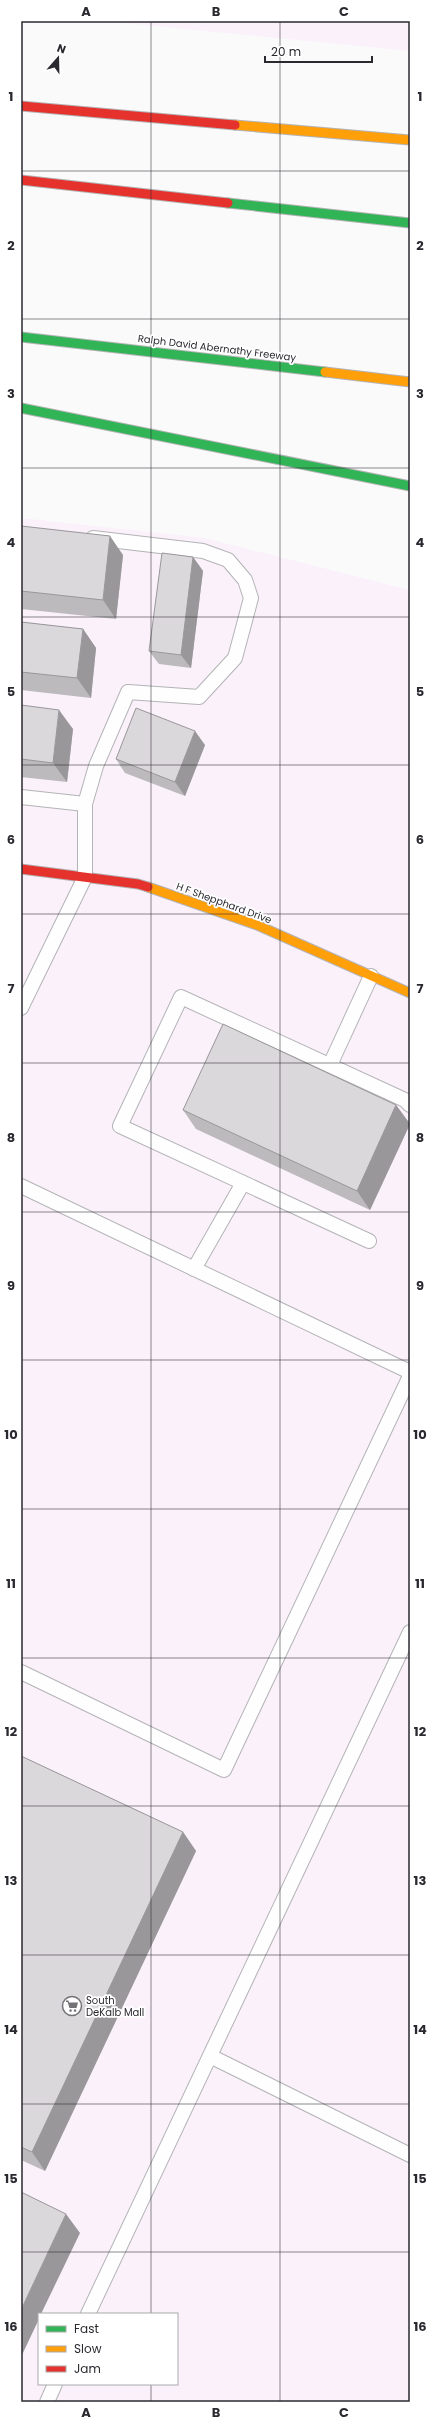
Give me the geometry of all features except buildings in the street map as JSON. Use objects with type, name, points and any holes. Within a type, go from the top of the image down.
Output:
[{"type":"main road","points":[[21,106],[410,140]]},
{"type":"main road","points":[[21,180],[410,223]]},
{"type":"main road","name":"Ralph David Abernathy Freeway","points":[[21,337],[410,382]]},
{"type":"main road","points":[[21,408],[410,486]]},
{"type":"main road","name":"H F Shepphard Drive","points":[[21,869],[138,884],[257,925],[410,993]]},
{"type":"lane","points":[[21,1008],[85,877],[85,804],[96,766],[128,692],[199,697],[235,658],[251,598],[245,580],[228,560],[203,551],[80,536]]},
{"type":"lane","points":[[21,796],[85,804]]},
{"type":"lane","points":[[330,1065],[371,976]]},
{"type":"lane","points":[[369,1241],[120,1126],[181,996],[405,1100],[410,1105]]},
{"type":"lane","points":[[194,1269],[243,1183]]},
{"type":"lane","points":[[21,1186],[410,1372]]},
{"type":"lane","points":[[21,1672],[224,1770],[410,1376]]},
{"type":"lane","points":[[88,2313],[410,1632]]},
{"type":"lane","points":[[210,2056],[410,2156]]},
{"type":"lane","points":[[47,2402],[55,2385]]},
{"type":"shaded area","points":[[103,21],[410,21],[410,51]]},
{"type":"shaded area","points":[[21,518],[205,538],[410,590],[410,2402],[21,2402]]},
{"type":"traffic: fast","points":[[228,203],[410,223]]},
{"type":"traffic: fast","points":[[21,337],[325,372]]},
{"type":"traffic: fast","points":[[21,408],[410,486]]},
{"type":"traffic: slow","points":[[235,125],[410,140]]},
{"type":"traffic: slow","points":[[325,372],[410,382]]},
{"type":"traffic: slow","points":[[148,887],[257,925],[410,993]]},
{"type":"traffic: jam","points":[[21,106],[235,125]]},
{"type":"traffic: jam","points":[[21,180],[228,203]]},
{"type":"traffic: jam","points":[[21,869],[138,884],[148,887]]},
{"type":"place","name":"South DeKalb Mall","points":[[72,2006]]}]
